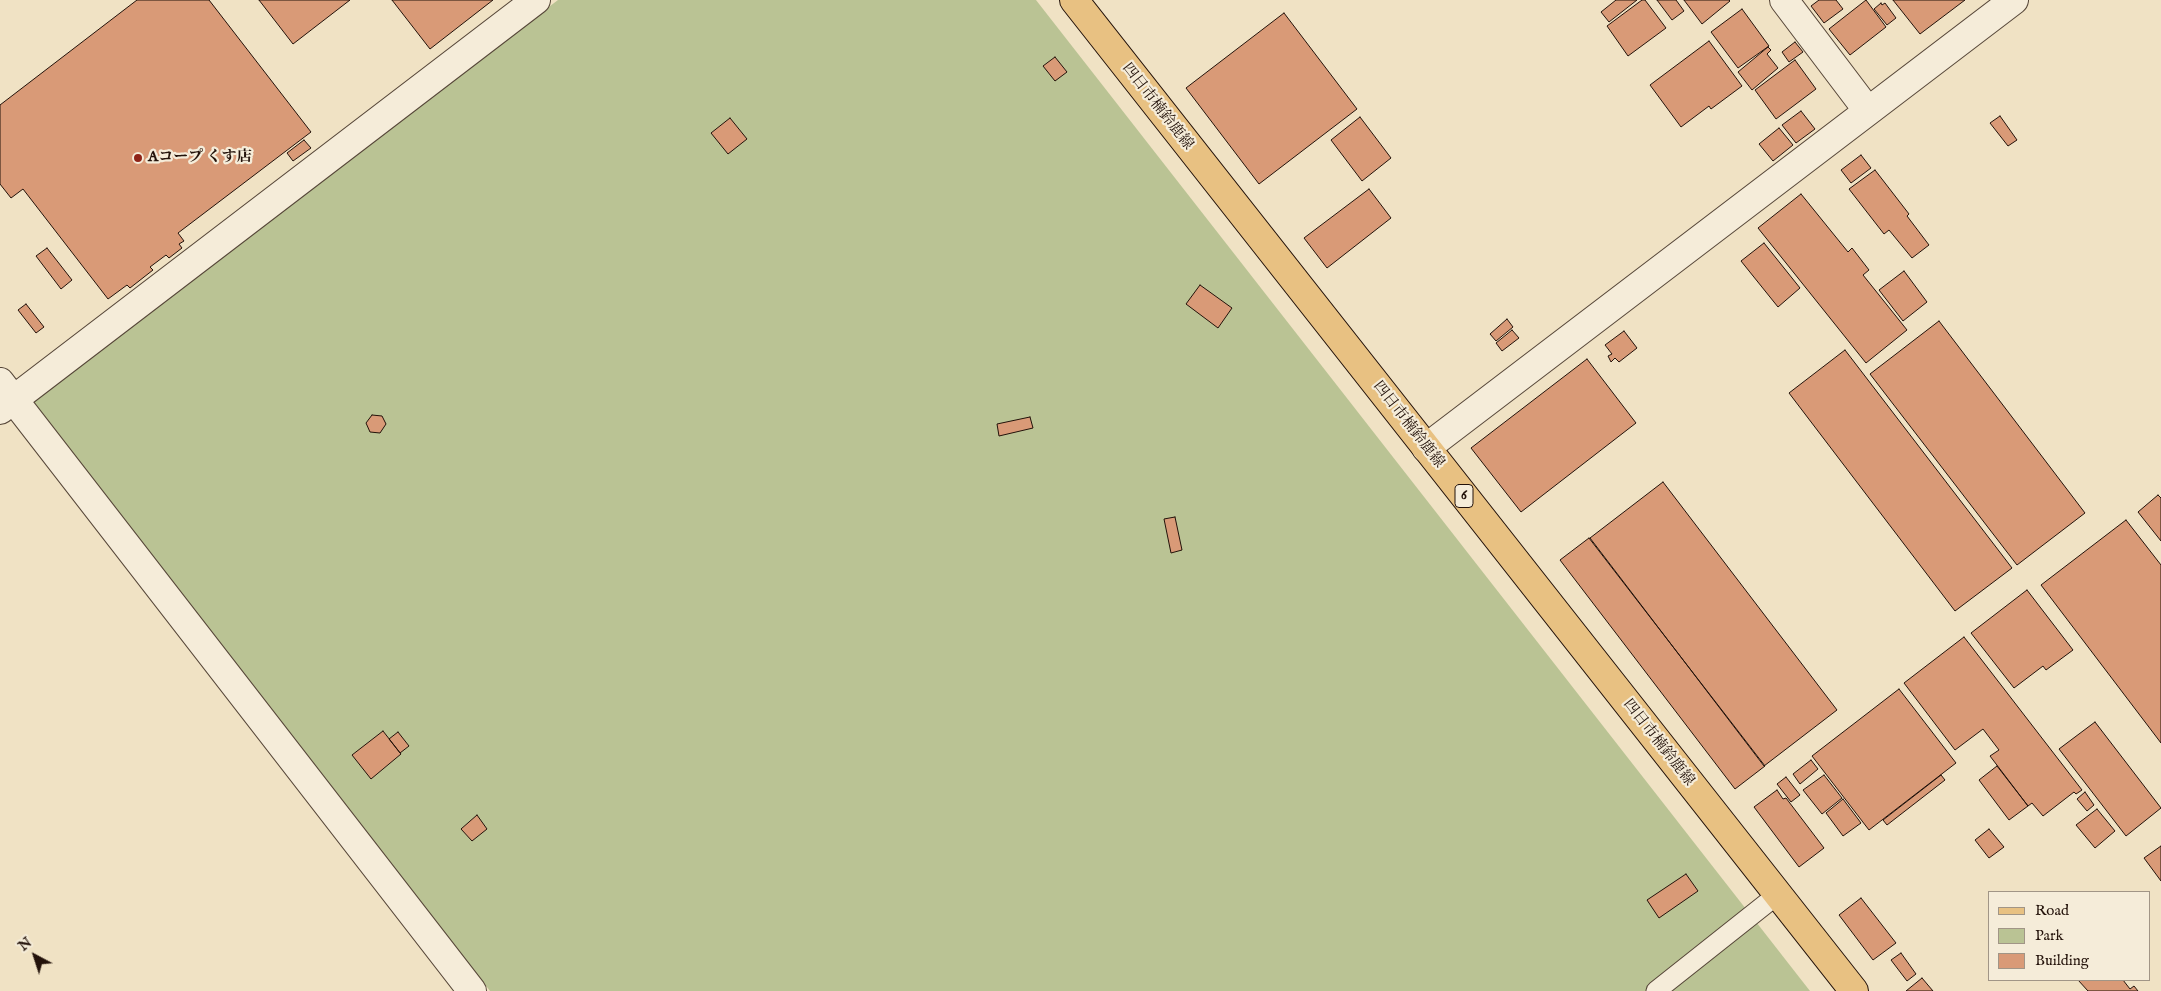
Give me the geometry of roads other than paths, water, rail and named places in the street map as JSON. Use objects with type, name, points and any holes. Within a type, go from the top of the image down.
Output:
[{"type":"main road","name":"四日市楠鈴鹿線","points":[[1074,0],[1854,991]]},
{"type":"street","points":[[472,991],[4,397],[536,0]]},
{"type":"street","points":[[1784,0],[1868,111]]},
{"type":"street","points":[[1426,448],[2014,0]]},
{"type":"lane","points":[[1656,991],[1777,895]]},
{"type":"place","name":"Aコープ くす店","points":[[138,158]]}]
